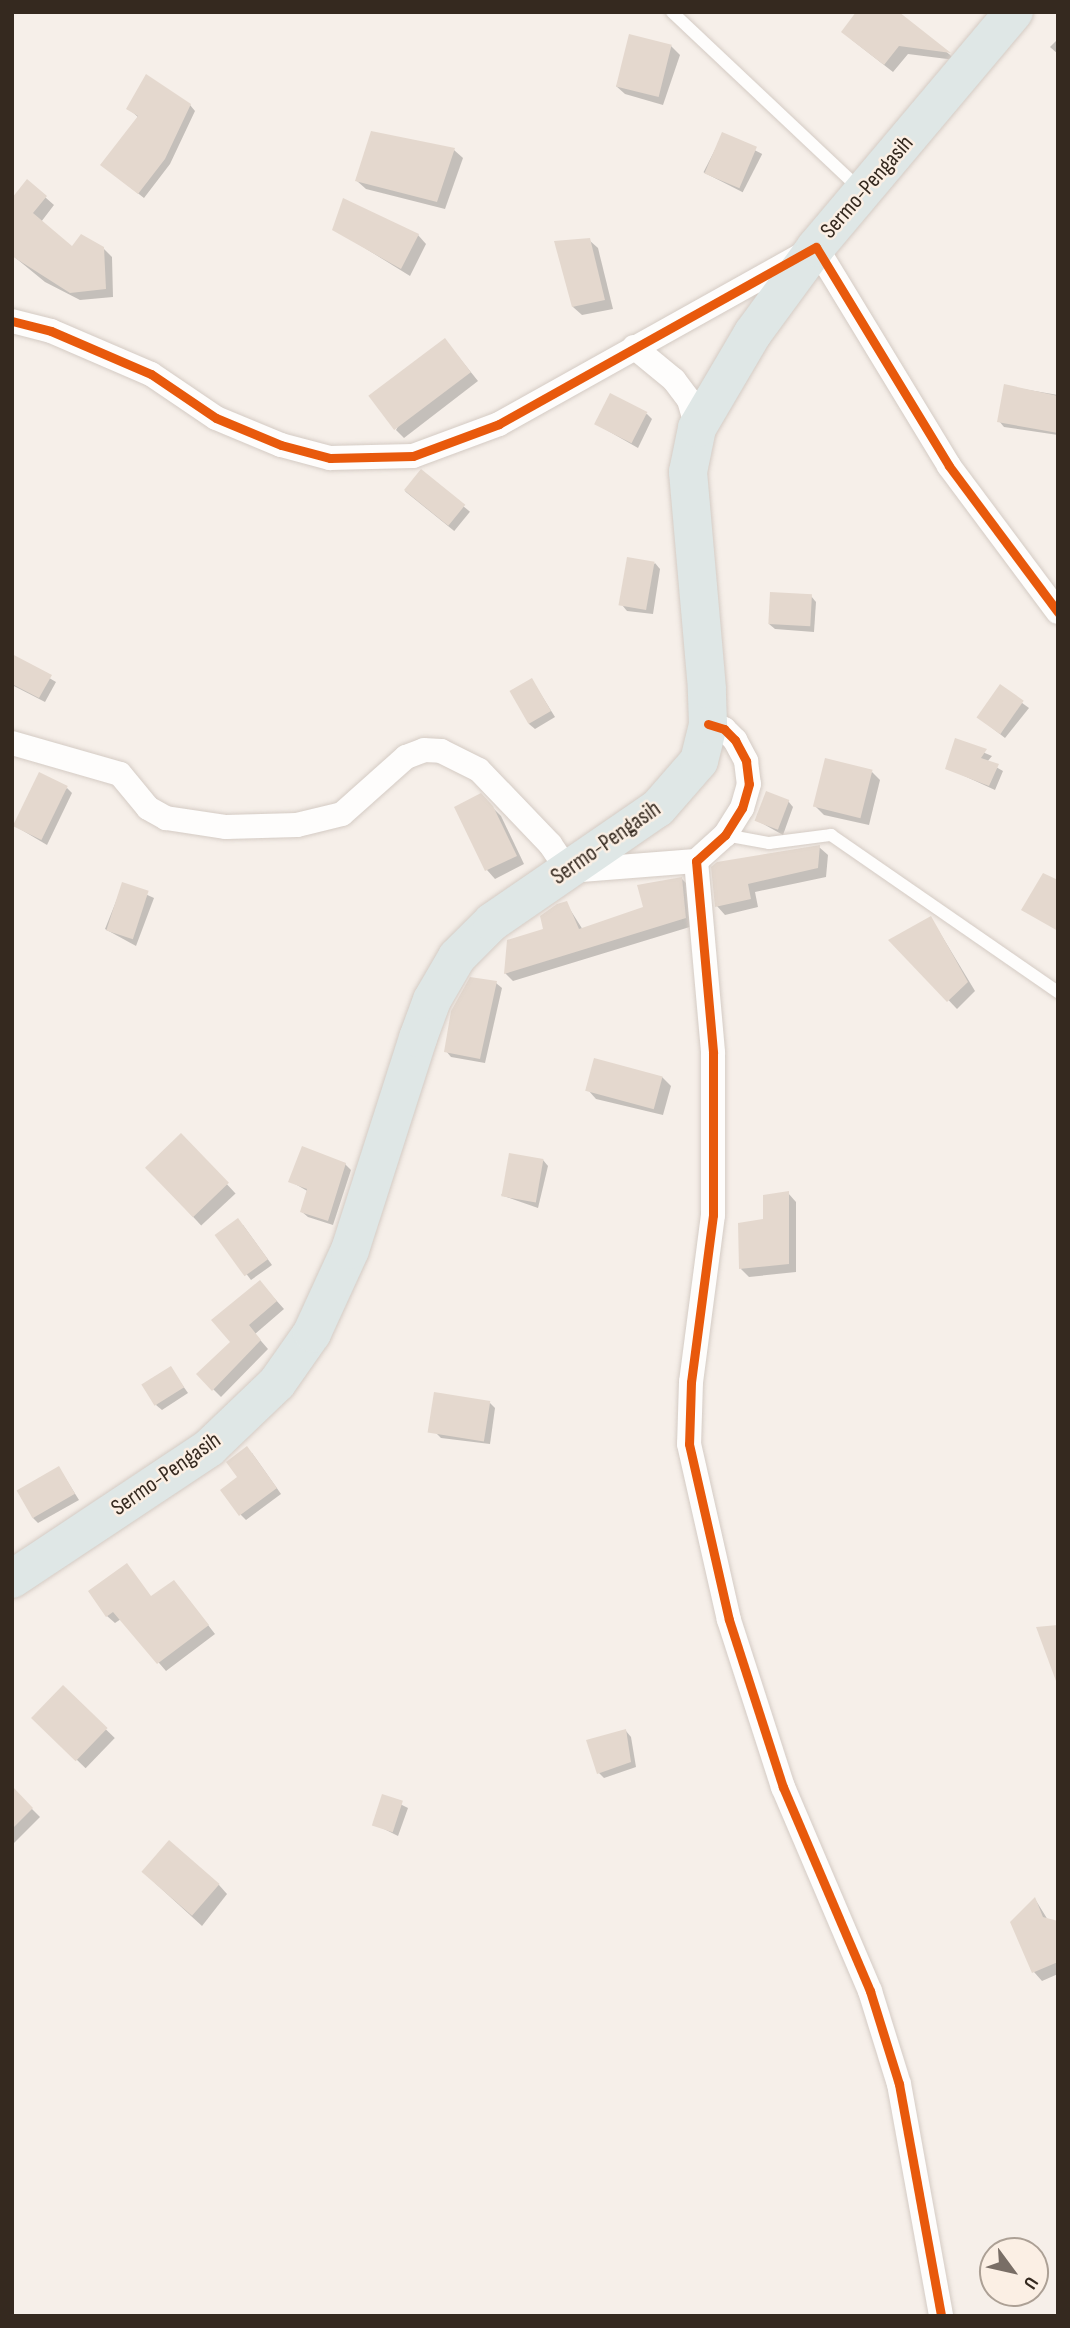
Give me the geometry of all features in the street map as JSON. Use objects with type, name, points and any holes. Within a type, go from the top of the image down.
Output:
[{"type":"main road","name":"Sermo-Pengasih","points":[[12,1579],[209,1448],[277,1383],[312,1333],[350,1250],[432,1000],[457,957],[492,922],[659,808],[699,761],[708,724],[689,514],[688,472],[697,428],[753,333],[816,247],[1014,12]]},
{"type":"street","points":[[12,321],[51,331],[151,374],[216,418],[281,445],[330,458],[413,456],[448,446],[559,393],[634,347],[816,247],[949,466],[1058,612]]},
{"type":"street","points":[[634,347],[674,380],[689,400],[697,428]]},
{"type":"street","points":[[12,743],[120,774],[148,808],[166,818],[226,827],[298,825],[342,814],[406,757],[424,750],[441,751],[478,771],[550,844],[568,871],[696,861],[725,835],[742,808],[749,784],[746,761],[736,740],[724,729],[708,724]]},
{"type":"street","points":[[696,861],[713,1053],[713,1214],[691,1382],[689,1444],[729,1620],[783,1787],[870,1991],[900,2084],[941,2316]]},
{"type":"lane","points":[[672,12],[863,192]]},
{"type":"lane","points":[[725,835],[769,843],[831,835],[1058,992]]},
{"type":"building","points":[[856,12],[899,12],[951,53],[899,46],[884,65],[841,32]]},
{"type":"building","points":[[629,34],[672,45],[659,97],[616,86]]},
{"type":"building","points":[[146,74],[191,104],[165,159],[138,194],[100,165],[138,116],[126,109]]},
{"type":"building","points":[[371,131],[455,148],[437,202],[355,181]]},
{"type":"building","points":[[722,132],[757,147],[739,188],[704,173]]},
{"type":"building","points":[[27,179],[47,196],[33,213],[72,246],[81,234],[104,247],[106,289],[70,293],[12,256],[12,198]]},
{"type":"building","points":[[343,198],[419,234],[401,269],[332,230]]},
{"type":"building","points":[[590,238],[605,300],[572,307],[554,241]]},
{"type":"building","points":[[445,338],[471,372],[394,430],[368,396]]},
{"type":"building","points":[[1004,384],[1058,396],[1058,433],[997,422]]},
{"type":"building","points":[[610,393],[647,412],[632,443],[594,424]]},
{"type":"building","points":[[421,469],[465,505],[448,526],[404,490]]},
{"type":"building","points":[[627,557],[655,562],[646,610],[618,605]]},
{"type":"building","points":[[770,592],[812,594],[810,626],[768,624]]},
{"type":"building","points":[[12,654],[52,675],[39,698],[12,684]]},
{"type":"building","points":[[532,678],[551,711],[528,724],[509,691]]},
{"type":"building","points":[[1000,684],[1024,701],[1000,734],[976,718]]},
{"type":"building","points":[[955,738],[987,749],[981,758],[999,764],[989,786],[945,769]]},
{"type":"building","points":[[825,758],[873,770],[860,818],[813,807]]},
{"type":"building","points":[[39,772],[68,786],[41,840],[13,826]]},
{"type":"building","points":[[766,791],[789,800],[778,830],[755,821]]},
{"type":"building","points":[[481,793],[493,806],[517,856],[485,871],[454,807]]},
{"type":"building","points":[[820,845],[818,868],[748,884],[751,899],[715,907],[711,867],[717,862]]},
{"type":"building","points":[[1043,873],[1058,880],[1058,931],[1021,910]]},
{"type":"building","points":[[682,877],[686,918],[504,974],[507,940],[543,929],[540,916],[557,904],[567,901],[579,929],[643,907],[637,885]]},
{"type":"building","points":[[122,882],[149,891],[133,939],[106,931]]},
{"type":"building","points":[[931,916],[968,982],[947,1002],[888,940]]},
{"type":"building","points":[[470,977],[497,981],[480,1059],[444,1052],[451,1011]]},
{"type":"building","points":[[594,1058],[663,1076],[654,1109],[585,1091]]},
{"type":"building","points":[[181,1133],[229,1183],[193,1217],[145,1168]]},
{"type":"building","points":[[302,1146],[346,1163],[328,1221],[300,1212],[307,1189],[288,1182]]},
{"type":"building","points":[[509,1153],[543,1159],[536,1202],[501,1196]]},
{"type":"building","points":[[789,1191],[789,1264],[739,1269],[738,1223],[763,1219],[763,1195]]},
{"type":"building","points":[[238,1218],[268,1259],[245,1276],[215,1235]]},
{"type":"building","points":[[260,1280],[277,1301],[249,1325],[261,1340],[212,1391],[196,1374],[230,1342],[211,1320]]},
{"type":"building","points":[[171,1366],[184,1387],[155,1406],[141,1385]]},
{"type":"building","points":[[434,1392],[490,1401],[484,1441],[428,1432]]},
{"type":"building","points":[[247,1446],[277,1488],[239,1516],[220,1490],[237,1477],[226,1462]]},
{"type":"building","points":[[59,1466],[75,1494],[33,1518],[17,1490]]},
{"type":"building","points":[[127,1563],[151,1596],[174,1580],[209,1625],[157,1664],[113,1612],[106,1617],[88,1591]]},
{"type":"building","points":[[1058,1625],[1058,1681],[1056,1681],[1036,1627]]},
{"type":"building","points":[[63,1685],[108,1728],[76,1761],[31,1718]]},
{"type":"building","points":[[626,1729],[631,1762],[597,1774],[586,1740]]},
{"type":"building","points":[[12,1786],[33,1808],[12,1829]]},
{"type":"building","points":[[382,1794],[403,1801],[393,1832],[372,1825]]},
{"type":"building","points":[[169,1840],[220,1884],[192,1916],[141,1872]]},
{"type":"building","points":[[1035,1897],[1043,1917],[1058,1921],[1058,1962],[1032,1973],[1010,1922]]},
{"type":"cycle path","points":[[12,321],[51,331],[151,374],[216,418],[281,445],[330,458],[413,456],[499,424],[816,247],[949,466],[1058,612]]},
{"type":"cycle path","points":[[708,724],[724,729],[735,740],[746,761],[749,784],[742,808],[725,835],[696,861],[713,1053],[713,1215],[691,1382],[689,1444],[729,1620],[783,1787],[870,1991],[899,2084],[941,2316]]}]
